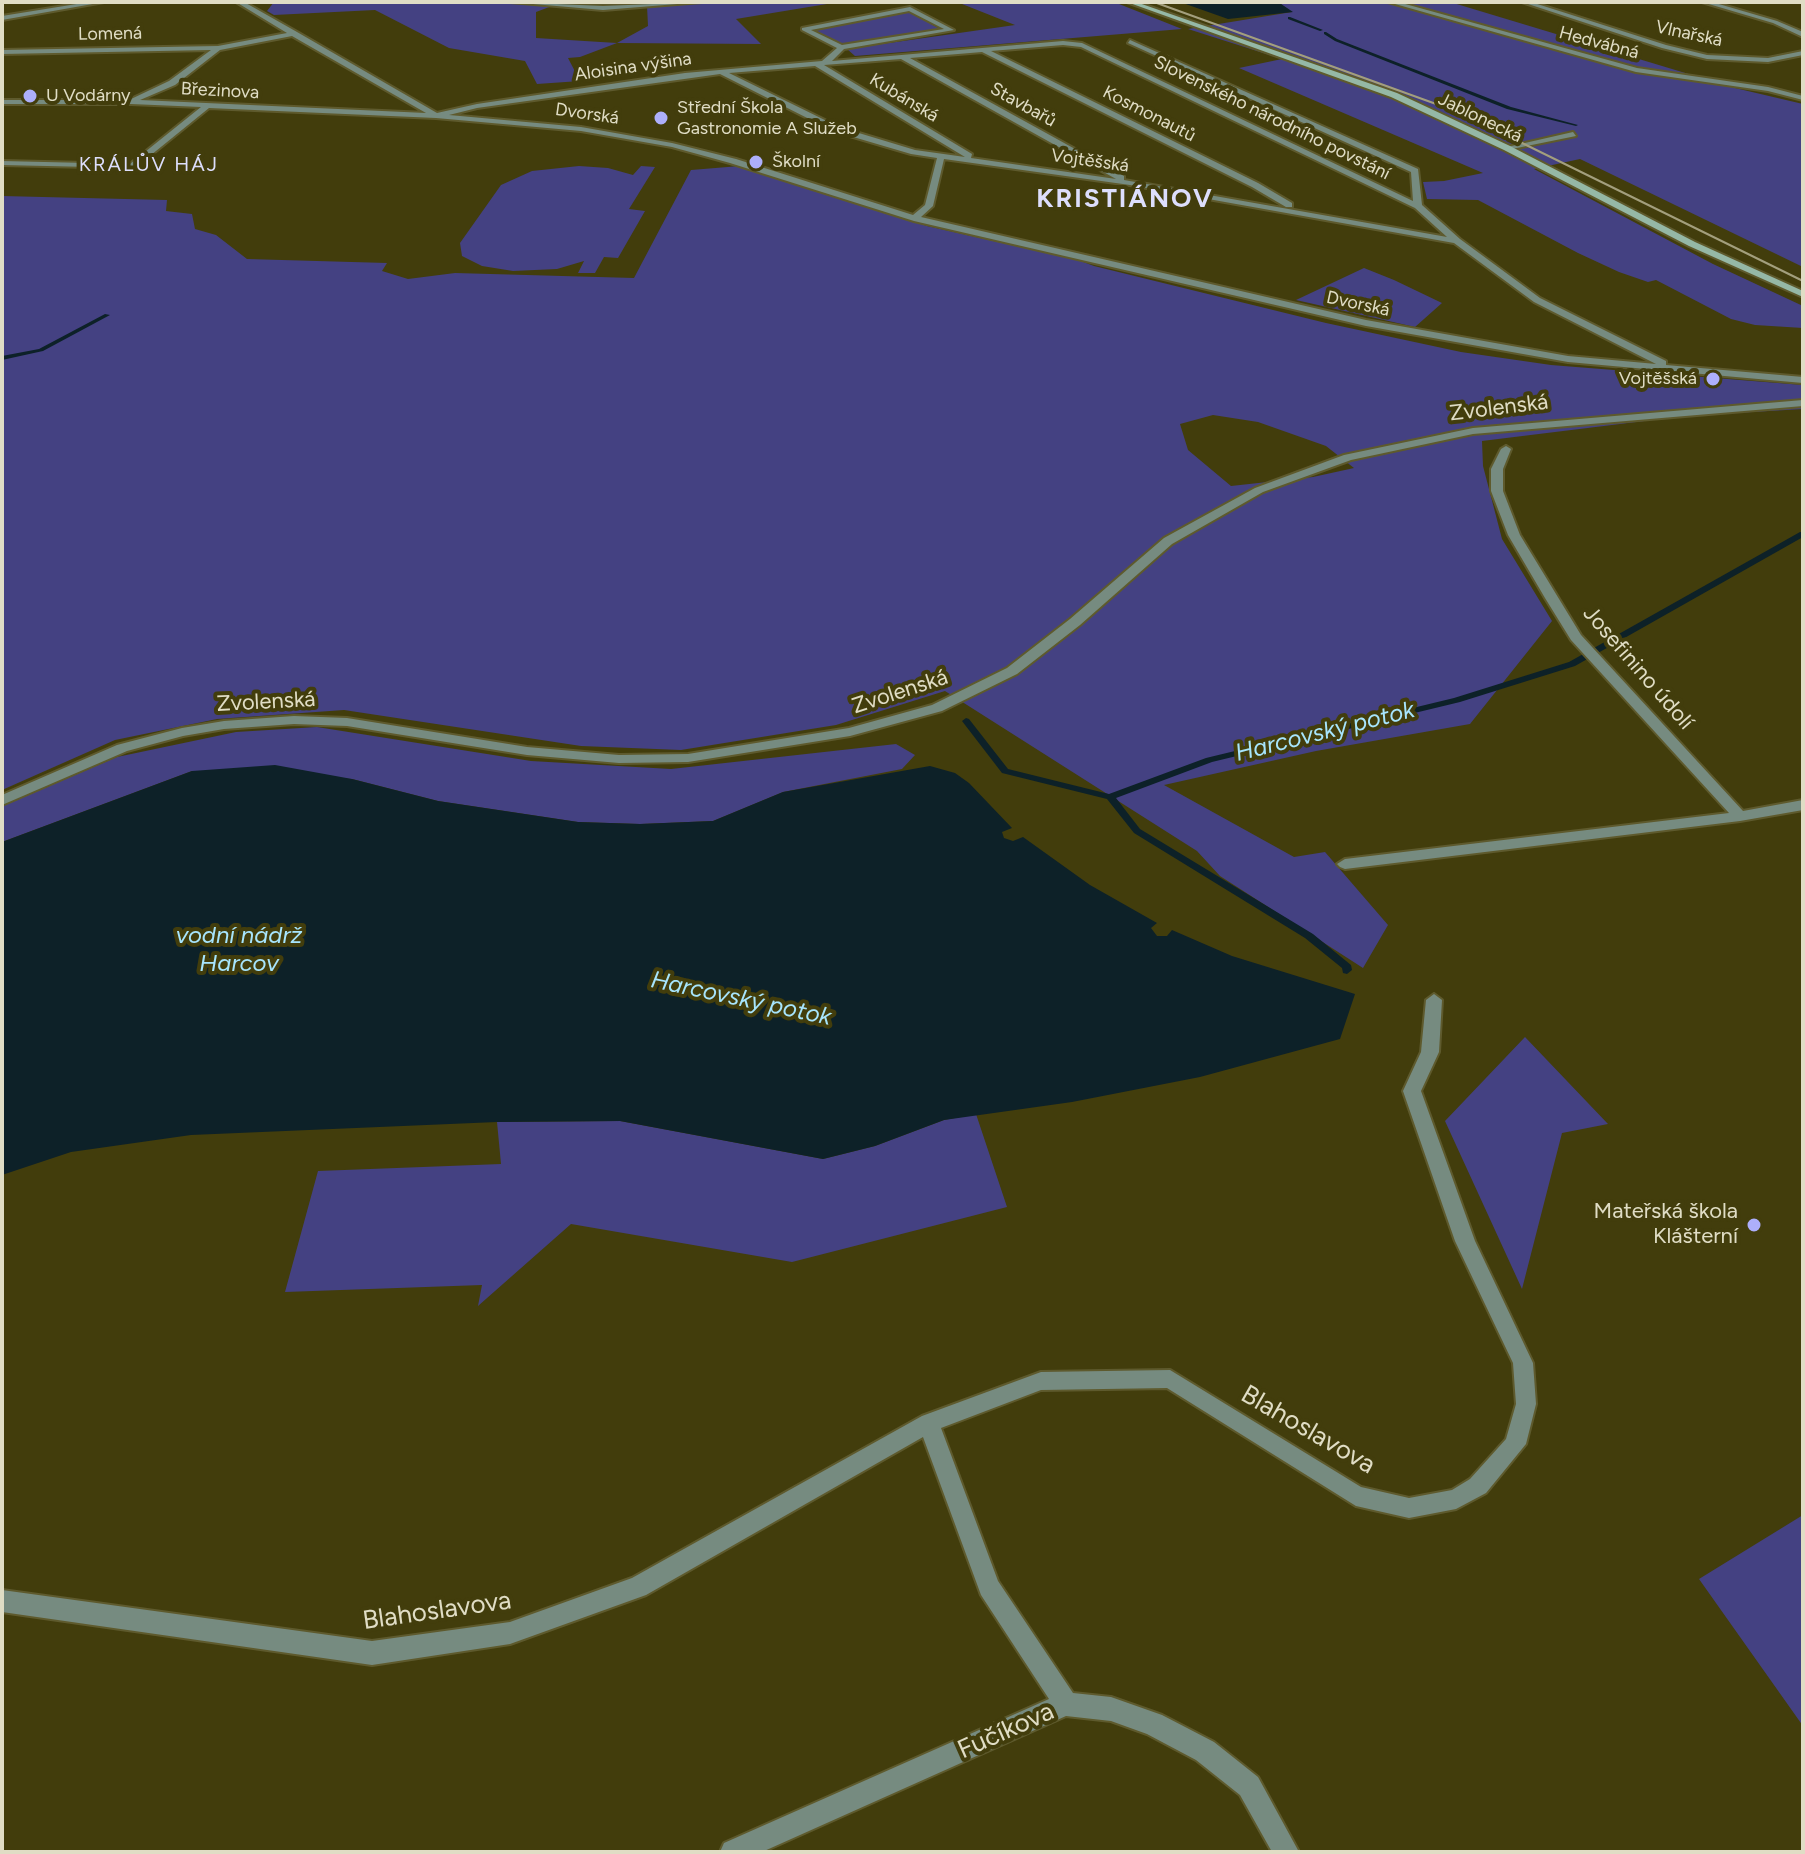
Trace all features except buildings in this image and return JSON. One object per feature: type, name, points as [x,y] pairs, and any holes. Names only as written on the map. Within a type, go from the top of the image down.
[{"type":"main road","name":"Jablonecká","points":[[1130,2],[1394,95],[1507,148],[1692,244],[1803,294]]},
{"type":"street","points":[[2,18],[101,2]]},
{"type":"street","points":[[239,2],[436,116]]},
{"type":"street","points":[[513,2],[615,8],[699,2]]},
{"type":"street","name":"Hedvábná","points":[[1391,2],[1636,70],[1768,89],[1803,98]]},
{"type":"street","name":"Vlnařská","points":[[1525,2],[1664,47],[1707,57],[1768,60],[1803,53]]},
{"type":"street","name":"Vlnařská","points":[[1705,2],[1769,20],[1803,35]]},
{"type":"street","points":[[825,62],[840,50],[951,30],[910,9],[804,29],[840,50],[863,59]]},
{"type":"street","name":"Lomená","points":[[2,52],[218,48],[295,33]]},
{"type":"street","points":[[1130,42],[1415,171],[1418,206]]},
{"type":"street","name":"Aloisina výšina","points":[[436,116],[504,102],[719,71],[1063,43]]},
{"type":"street","name":"Slovenského národního povstání","points":[[1063,43],[1082,45],[1418,206],[1457,241]]},
{"type":"street","name":"Lomená","points":[[131,102],[172,83],[218,48]]},
{"type":"street","name":"Kosmonautů","points":[[984,50],[1255,185],[1297,210]]},
{"type":"street","name":"Stavbařů","points":[[901,56],[1130,183]]},
{"type":"street","name":"Kubánská","points":[[815,63],[978,161]]},
{"type":"street","name":"Vojtěšská","points":[[719,71],[836,129],[873,142],[941,156],[1297,210],[1457,241],[1537,300],[1673,369]]},
{"type":"street","name":"Březinova","points":[[2,102],[131,102],[436,116]]},
{"type":"street","points":[[2,163],[132,166],[206,107]]},
{"type":"street","name":"Dvorská","points":[[436,116],[531,123],[672,145],[914,218],[1366,323],[1568,359],[1803,380]]},
{"type":"street","points":[[1507,148],[1573,134]]},
{"type":"street","points":[[914,218],[929,206],[941,156]]},
{"type":"street","name":"Zvolenská","points":[[2,800],[122,748],[224,725],[294,720],[347,722],[527,751],[619,759],[688,758],[775,747],[850,732],[937,708],[1012,671],[1075,622],[1168,541],[1259,490],[1348,457],[1499,428],[1803,403]]},
{"type":"street","points":[[1499,428],[1515,466]]},
{"type":"street","name":"Josefinino údolí","points":[[1506,449],[1497,469],[1497,491],[1514,535],[1581,643],[1740,816]]},
{"type":"street","points":[[1345,864],[1740,816],[1803,805]]},
{"type":"street","name":"Blahoslavova","points":[[2,1601],[372,1653],[510,1633],[638,1587],[929,1423],[1041,1381],[1170,1379],[1356,1496],[1409,1508],[1456,1499],[1478,1486],[1515,1444],[1526,1404],[1523,1363],[1465,1241],[1412,1091],[1430,1052],[1434,1000]]},
{"type":"street","points":[[929,1423],[989,1587],[1066,1704]]},
{"type":"street","name":"Fučíkova","points":[[733,1852],[1066,1704],[1111,1709],[1153,1724],[1205,1751],[1249,1786],[1286,1852]]},
{"type":"shaded area","points":[[274,2],[839,2],[736,19],[761,44],[617,43],[580,57],[568,58],[580,81],[537,84],[525,61],[449,48],[375,10],[274,15],[267,11]],"holes":[[[552,6],[647,6],[648,26],[617,43],[536,38],[536,12]]]},
{"type":"shaded area","points":[[957,2],[1114,2],[1182,29],[855,56],[847,49],[1015,25]]},
{"type":"shaded area","points":[[1278,2],[1450,2],[1735,88],[1803,104],[1803,267],[1580,159],[1534,169],[1713,264],[1803,306],[1803,328],[1755,325],[1731,319],[1656,280],[1648,282],[1619,272],[1578,253],[1478,200],[1427,199],[1423,182],[1483,173],[1239,68],[1282,59],[1188,29],[1292,12]]},
{"type":"shaded area","points":[[908,11],[940,29],[841,46],[807,29]]},
{"type":"shaded area","points":[[579,166],[608,168],[633,175],[641,166],[655,167],[629,209],[645,211],[618,258],[604,257],[595,273],[578,273],[584,261],[557,269],[513,271],[482,266],[462,256],[460,243],[501,185],[532,171]]},
{"type":"shaded area","points":[[740,166],[927,226],[1078,260],[1326,323],[1461,352],[1551,365],[1803,385],[1803,409],[1685,416],[1482,441],[1483,466],[1502,539],[1552,621],[1470,724],[1316,751],[1164,785],[1294,857],[1325,852],[1388,925],[1363,968],[1220,876],[1197,851],[945,691],[836,725],[681,750],[581,746],[344,710],[217,719],[115,740],[2,790],[2,196],[167,200],[166,211],[192,214],[195,229],[216,235],[247,259],[387,263],[382,271],[408,279],[455,273],[634,278],[691,170]],"holes":[[[1213,415],[1258,422],[1326,446],[1354,468],[1313,477],[1231,486],[1188,450],[1180,424]]]},
{"type":"shaded area","points":[[1364,268],[1442,303],[1415,327],[1296,300]]},
{"type":"shaded area","points":[[317,727],[531,761],[671,769],[896,744],[915,755],[902,769],[783,792],[713,821],[640,824],[578,822],[438,801],[352,779],[192,771],[2,842],[2,806],[117,757],[236,732]]},
{"type":"shaded area","points":[[1525,1037],[1608,1124],[1562,1133],[1522,1289],[1445,1121]]},
{"type":"shaded area","points":[[976,1114],[1007,1207],[792,1262],[571,1224],[478,1306],[482,1285],[285,1292],[318,1171],[501,1164],[497,1122],[620,1121],[823,1159],[875,1146],[944,1120]]},
{"type":"shaded area","points":[[1803,1515],[1803,1726],[1699,1579]]},
{"type":"water","points":[[1180,2],[1278,2],[1293,12],[1228,19]]},
{"type":"water","name":"vodní nádrž Harcov","points":[[275,765],[352,779],[438,801],[578,822],[640,824],[713,821],[783,792],[930,766],[955,773],[969,783],[1012,828],[1002,832],[1004,838],[1013,841],[1023,837],[1090,885],[1157,923],[1151,928],[1157,936],[1167,936],[1172,930],[1232,956],[1355,994],[1340,1039],[1200,1077],[1072,1102],[944,1120],[875,1146],[823,1159],[620,1121],[497,1122],[191,1135],[71,1152],[2,1175],[2,842],[192,771]]},
{"type":"waterway","points":[[1289,18],[1321,30]]},
{"type":"waterway","points":[[1325,33],[1509,108],[1576,125]]},
{"type":"waterway","points":[[2,358],[41,350],[107,315]]},
{"type":"waterway","name":"Harcovský potok","points":[[1110,797],[1209,760],[1457,700],[1572,664],[1803,534]]},
{"type":"waterway","points":[[966,721],[1005,771],[1110,797]]},
{"type":"waterway","name":"Harcovský potok","points":[[1110,797],[1137,831],[1309,936],[1347,970]]},
{"type":"tram line","points":[[1154,2],[1461,113],[1803,281]]},
{"type":"place","name":"U Vodárny","points":[[30,96]]},
{"type":"place","name":"Střední Škola Gastronomie A Služeb","points":[[661,118]]},
{"type":"place","name":"Školní","points":[[756,162]]},
{"type":"place","name":"Vojtěšská","points":[[1713,379]]},
{"type":"place","name":"Mateřská škola Klášterní","points":[[1754,1225]]},
{"type":"district","name":"KRÁLŮV HÁJ","points":[[149,165]]},
{"type":"district","name":"KRISTIÁNOV","points":[[1125,199]]}]
